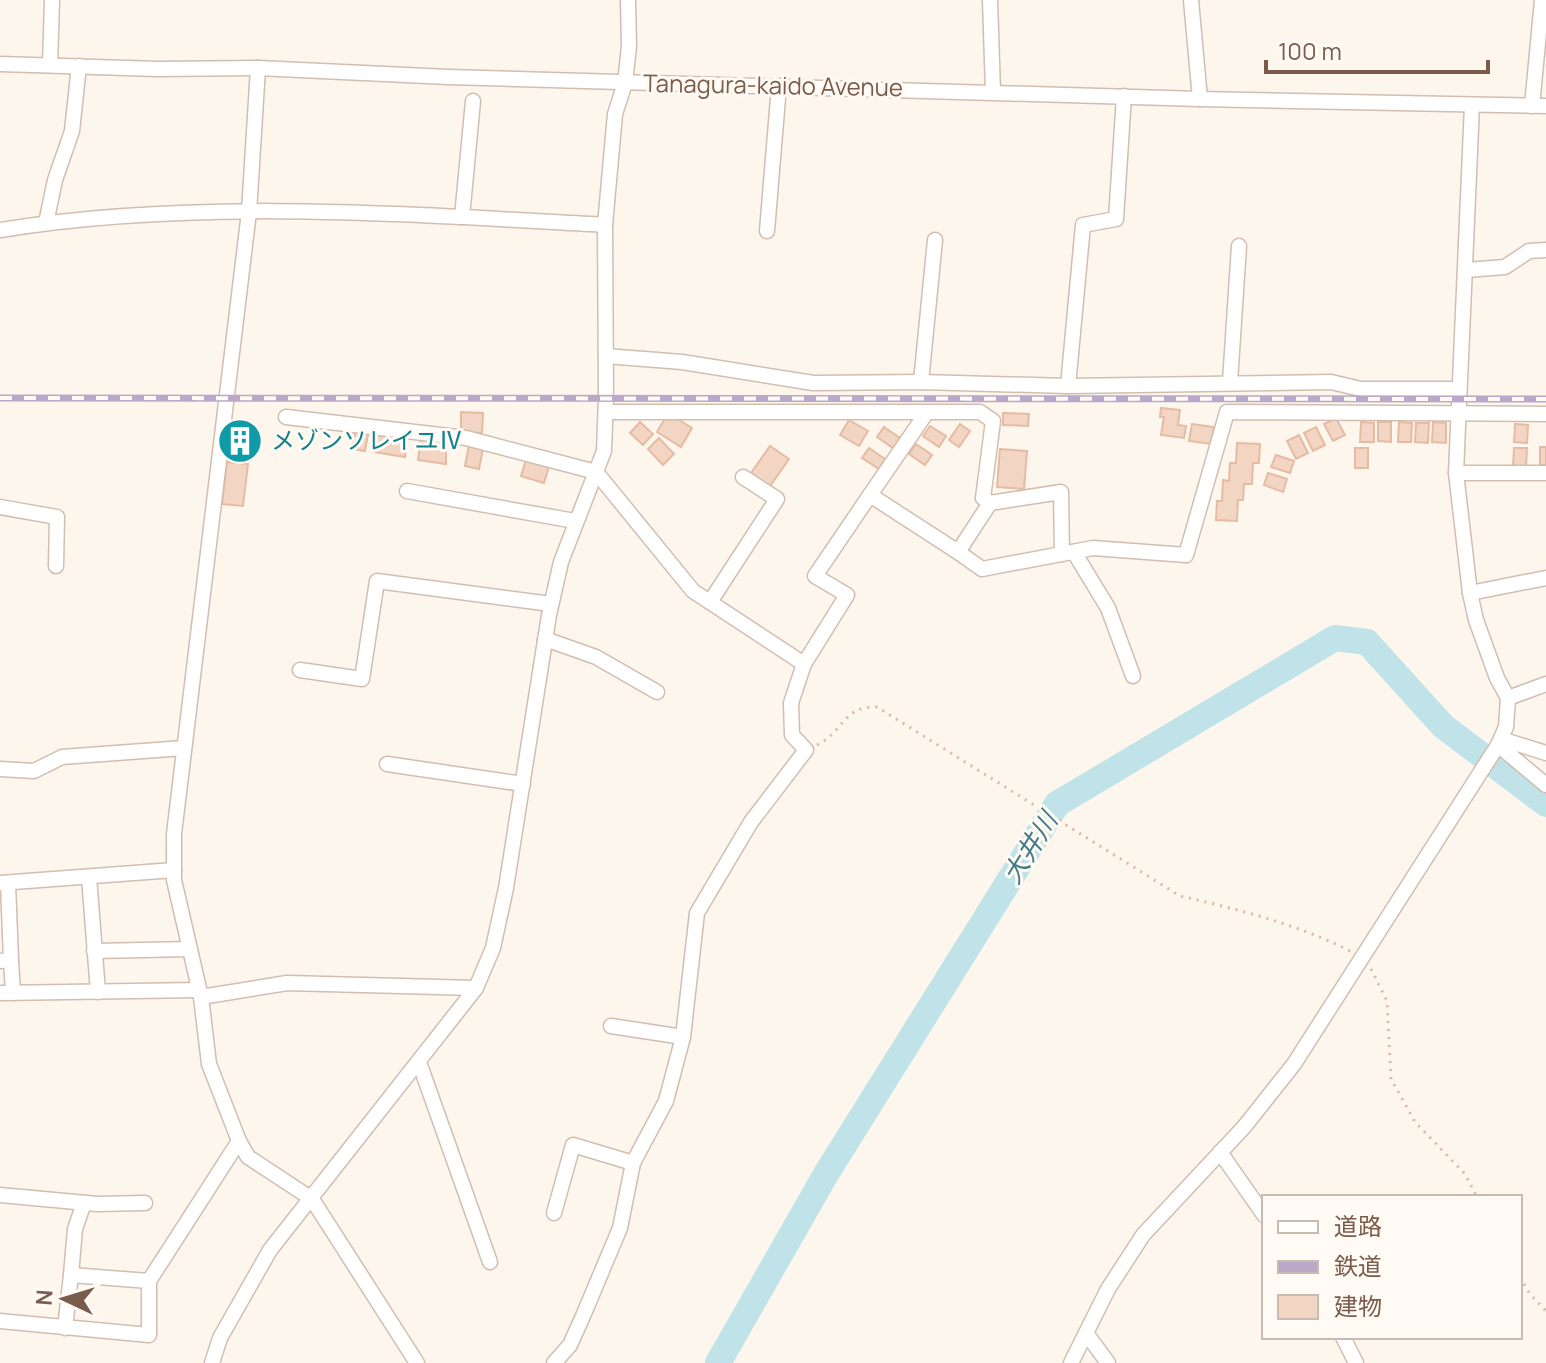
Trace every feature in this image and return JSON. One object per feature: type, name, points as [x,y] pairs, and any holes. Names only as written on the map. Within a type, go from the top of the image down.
[{"type":"street","points":[[50,65],[52,0]]},
{"type":"street","points":[[212,1363],[220,1338],[270,1250],[476,988],[493,948],[506,888],[551,604],[575,521],[604,451],[605,225],[615,114],[625,83],[629,46],[628,0]]},
{"type":"street","points":[[990,0],[993,92]]},
{"type":"street","points":[[1191,0],[1200,99]]},
{"type":"street","points":[[1539,106],[1542,0]]},
{"type":"street","name":"Tanagura-kaido Avenue","points":[[0,64],[258,68],[625,83],[1539,106]]},
{"type":"street","points":[[46,223],[55,180],[72,131],[79,66]]},
{"type":"street","points":[[258,68],[249,212],[174,834],[174,870],[200,994],[209,1064],[239,1141],[248,1157],[312,1199],[417,1363]]},
{"type":"street","points":[[767,231],[779,86]]},
{"type":"street","points":[[1068,386],[1083,225],[1116,219],[1124,96]]},
{"type":"street","points":[[462,217],[473,101]]},
{"type":"street","points":[[1071,1363],[1108,1289],[1143,1235],[1220,1152],[1294,1064],[1498,744],[1508,716],[1508,698],[1497,678],[1476,620],[1470,593],[1456,473],[1472,105]]},
{"type":"street","points":[[0,230],[143,213],[249,212],[462,217],[605,225]]},
{"type":"street","points":[[921,382],[935,240]]},
{"type":"street","points":[[1230,382],[1239,246]]},
{"type":"street","points":[[1466,270],[1505,267],[1529,251],[1546,250]]},
{"type":"street","points":[[606,356],[682,362],[813,383],[1068,386],[1331,382],[1361,389],[1459,389]]},
{"type":"street","points":[[606,412],[980,412],[993,421],[983,498],[990,503],[1061,492],[1068,553],[1108,608],[1133,676]]},
{"type":"street","points":[[554,1363],[570,1345],[620,1228],[633,1163],[666,1101],[683,1037],[697,913],[751,822],[806,750],[792,735],[791,703],[804,664],[847,595],[815,576],[927,412]]},
{"type":"street","points":[[870,495],[982,569],[1093,548],[1186,555],[1227,412],[1546,414]]},
{"type":"street","points":[[286,417],[466,438],[596,472],[693,591],[804,664]]},
{"type":"street","points":[[1456,473],[1546,473]]},
{"type":"street","points":[[710,602],[777,499],[743,477]]},
{"type":"street","points":[[407,491],[575,521]]},
{"type":"street","points":[[958,552],[990,503]]},
{"type":"street","points":[[0,507],[57,517],[56,566]]},
{"type":"street","points":[[1470,593],[1546,578]]},
{"type":"street","points":[[300,670],[362,679],[377,581],[551,604]]},
{"type":"street","points":[[545,639],[596,657],[657,692]]},
{"type":"street","points":[[1508,698],[1546,684]]},
{"type":"street","points":[[1498,744],[1546,753]]},
{"type":"street","points":[[1498,744],[1546,785]]},
{"type":"street","points":[[0,769],[34,771],[62,757],[184,748]]},
{"type":"street","points":[[387,764],[523,784]]},
{"type":"street","points":[[174,870],[4,884],[6,993],[200,994],[287,983],[476,988]]},
{"type":"street","points":[[89,877],[98,992]]},
{"type":"street","points":[[94,951],[190,949]]},
{"type":"street","points":[[611,1026],[683,1037]]},
{"type":"street","points":[[419,1062],[490,1262]]},
{"type":"street","points":[[0,1321],[149,1335],[149,1281],[239,1141]]},
{"type":"street","points":[[554,1213],[573,1145],[633,1163]]},
{"type":"street","points":[[1220,1152],[1262,1212]]},
{"type":"street","points":[[0,1195],[84,1203],[145,1203]]},
{"type":"street","points":[[65,1328],[75,1229],[84,1203]]},
{"type":"street","points":[[71,1275],[149,1281]]},
{"type":"street","points":[[1086,1333],[1108,1363]]},
{"type":"street","points":[[1344,1339],[1356,1363]]},
{"type":"path","points":[[806,750],[828,740],[852,710],[863,706],[877,707],[1180,896],[1221,905],[1320,936],[1360,958],[1370,968],[1387,1001],[1391,1079],[1415,1122],[1465,1174],[1476,1195]]},
{"type":"path","points":[[1522,1280],[1545,1309]]},
{"type":"building","points":[[1161,408],[1180,410],[1178,425],[1186,426],[1184,438],[1161,435],[1164,417],[1160,417]]},
{"type":"building","points":[[461,412],[483,413],[482,433],[461,432]]},
{"type":"building","points":[[1003,413],[1029,414],[1028,426],[1003,425]]},
{"type":"building","points":[[673,416],[692,428],[681,447],[657,432],[666,417],[670,420]]},
{"type":"building","points":[[1336,418],[1345,435],[1333,441],[1324,424]]},
{"type":"building","points":[[849,420],[868,431],[859,446],[840,435]]},
{"type":"building","name":"メゾンソレイユⅣ","points":[[232,422],[253,425],[249,459],[228,456]]},
{"type":"building","points":[[640,422],[653,434],[643,445],[630,433]]},
{"type":"building","points":[[1361,422],[1374,423],[1374,442],[1360,442]]},
{"type":"building","points":[[1378,422],[1391,422],[1391,442],[1378,441]]},
{"type":"building","points":[[1399,422],[1412,423],[1411,442],[1398,442]]},
{"type":"building","points":[[1433,422],[1446,423],[1446,443],[1432,442]]},
{"type":"building","points":[[1416,423],[1429,423],[1428,443],[1415,442]]},
{"type":"building","points":[[960,424],[970,431],[959,447],[949,440]]},
{"type":"building","points":[[1192,424],[1214,427],[1211,444],[1189,441]]},
{"type":"building","points":[[1515,424],[1528,425],[1527,443],[1514,442]]},
{"type":"building","points":[[930,426],[946,436],[939,447],[923,436]]},
{"type":"building","points":[[884,427],[900,438],[893,448],[877,437]]},
{"type":"building","points":[[1316,427],[1325,445],[1313,451],[1304,433]]},
{"type":"building","points":[[355,432],[368,434],[365,451],[352,449]]},
{"type":"building","points":[[377,432],[408,436],[405,457],[374,452]]},
{"type":"building","points":[[1299,435],[1308,453],[1296,459],[1287,441]]},
{"type":"building","points":[[421,437],[446,440],[446,464],[418,460]]},
{"type":"building","points":[[659,438],[674,454],[663,465],[648,449]]},
{"type":"building","points":[[1237,443],[1260,444],[1259,463],[1253,463],[1252,484],[1244,484],[1243,500],[1238,500],[1237,521],[1216,520],[1217,501],[1222,501],[1223,480],[1229,481],[1230,463],[1236,463]]},
{"type":"building","points":[[916,444],[932,455],[925,465],[909,454]]},
{"type":"building","points":[[469,445],[483,448],[479,469],[465,466]]},
{"type":"building","points":[[770,446],[789,459],[768,489],[749,476]]},
{"type":"building","points":[[1540,447],[1546,447],[1546,465],[1540,465]]},
{"type":"building","points":[[869,448],[885,459],[879,469],[862,458]]},
{"type":"building","points":[[1355,448],[1368,448],[1368,468],[1355,468]]},
{"type":"building","points":[[1514,448],[1527,448],[1526,466],[1513,466]]},
{"type":"building","points":[[1000,449],[1027,451],[1024,489],[997,487]]},
{"type":"building","points":[[1276,455],[1294,461],[1290,473],[1271,467]]},
{"type":"building","points":[[526,460],[549,466],[544,483],[521,476]]},
{"type":"building","points":[[227,462],[248,464],[243,506],[222,504]]},
{"type":"building","points":[[1268,473],[1287,479],[1283,492],[1264,485]]},
{"type":"waterway","name":"大井川","points":[[718,1363],[826,1174],[1057,804],[1335,638],[1367,642],[1443,726],[1546,804]]},
{"type":"railway","points":[[0,398],[1546,399]]},
{"type":"place","name":"メゾンソレイユⅣ","points":[[240,441]]}]
